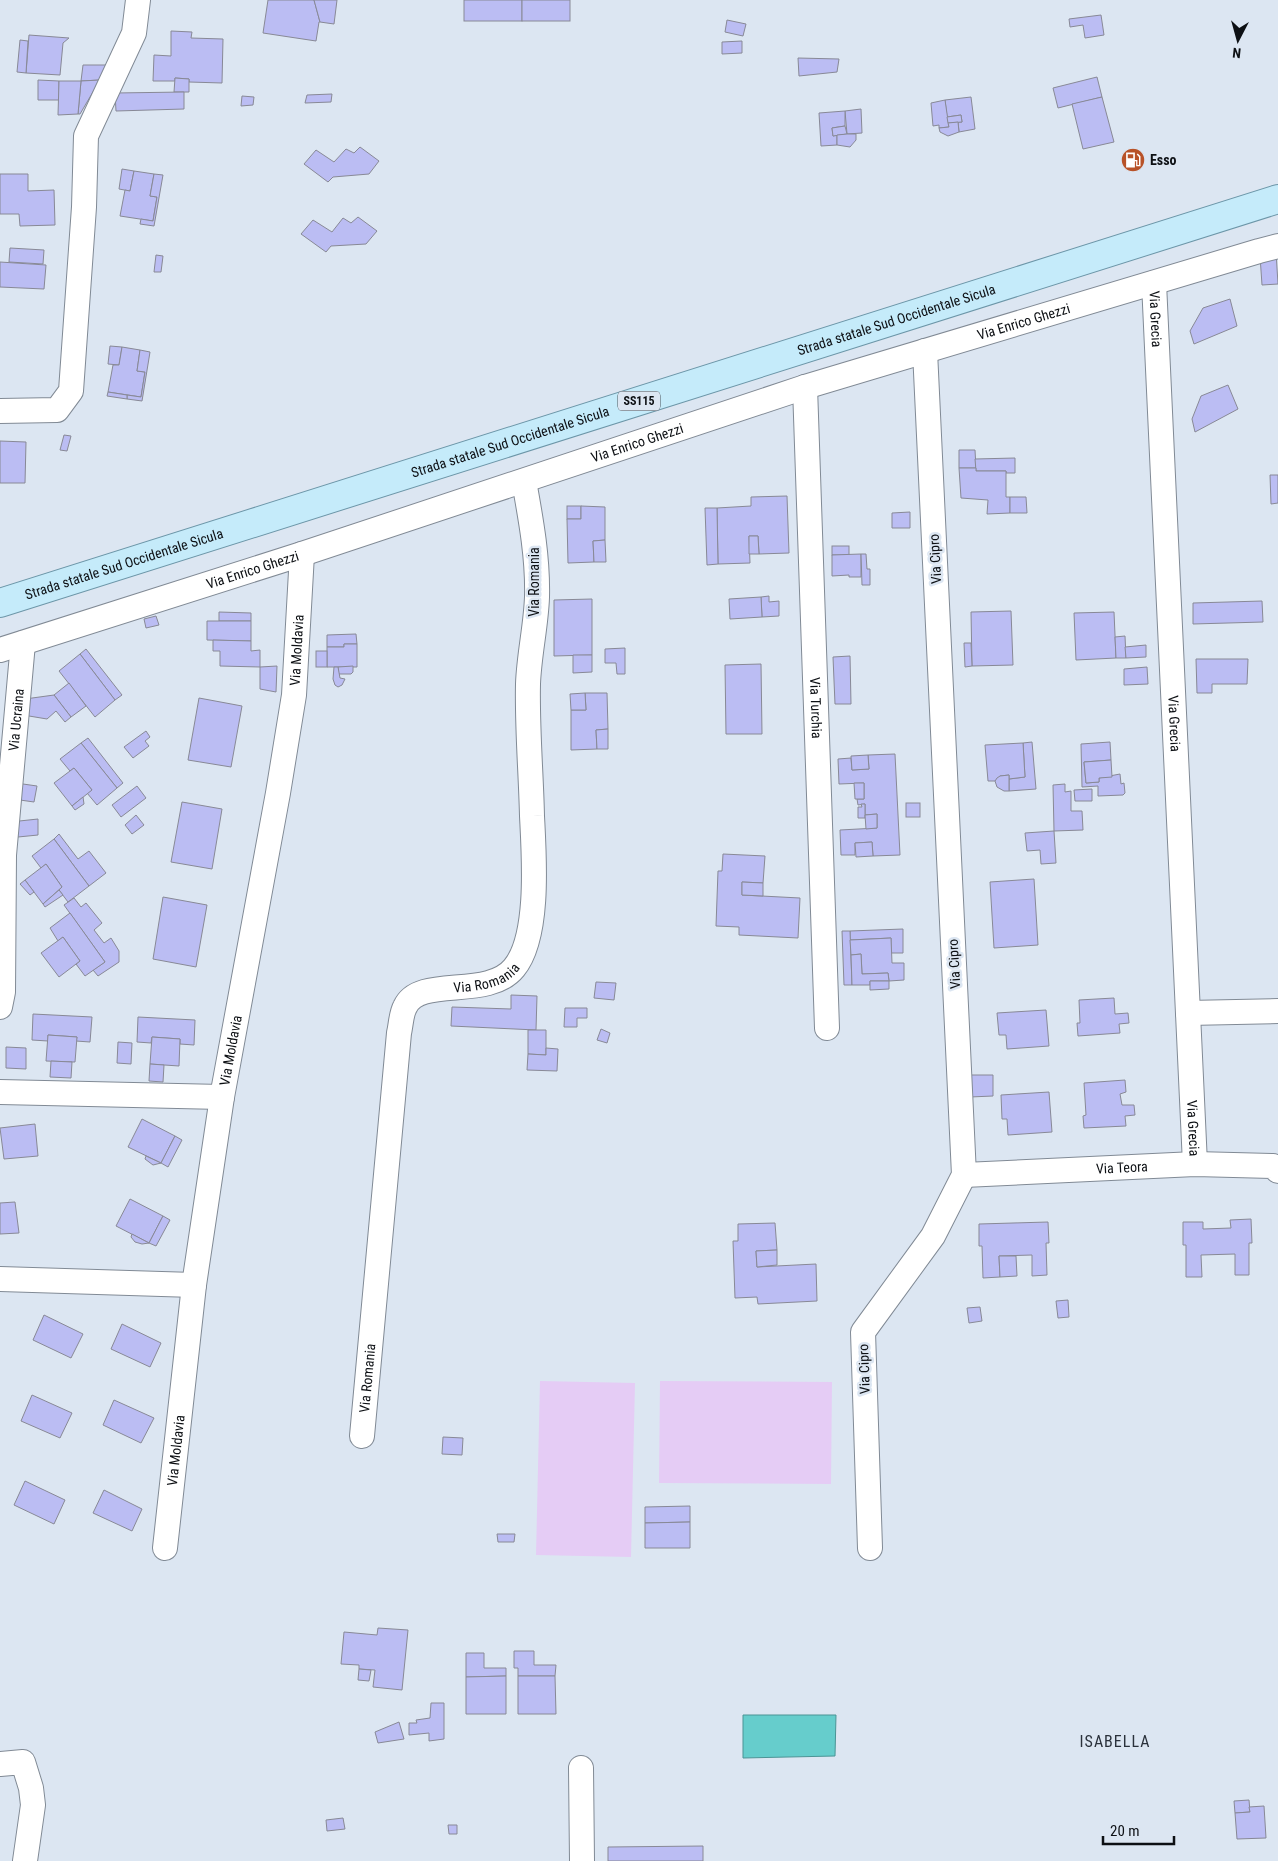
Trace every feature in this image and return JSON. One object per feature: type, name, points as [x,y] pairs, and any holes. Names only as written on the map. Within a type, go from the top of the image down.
[{"type":"main road","name":"Strada statale Sud Occidentale Sicula","points":[[0,602],[1278,199]]},
{"type":"street","points":[[0,411],[57,410],[71,391],[84,207],[86,136],[134,33],[138,0]]},
{"type":"street","name":"Via Enrico Ghezzi","points":[[0,650],[302,554],[805,387],[1278,246]]},
{"type":"street","name":"Via Grecia","points":[[1154,283],[1195,1164]]},
{"type":"street","name":"Via Cipro","points":[[870,1548],[863,1332],[934,1236],[964,1175],[925,351]]},
{"type":"street","name":"Via Turchia","points":[[805,387],[827,1028]]},
{"type":"street","name":"Via Romania","points":[[362,1436],[399,1033],[405,1006],[418,993],[434,989],[472,987],[497,980],[514,969],[522,954],[530,931],[534,875],[528,683],[537,598],[535,544],[524,481]]},
{"type":"street","name":"Via Moldavia","points":[[165,1548],[194,1285],[222,1096],[278,794],[294,695],[302,554]]},
{"type":"street","name":"Via Ucraina","points":[[0,1007],[3,992],[4,855],[23,643]]},
{"type":"street","points":[[1188,1013],[1278,1011]]},
{"type":"street","points":[[0,1092],[222,1096]]},
{"type":"street","name":"Via Teora","points":[[964,1175],[1195,1164],[1273,1166],[1278,1171]]},
{"type":"street","points":[[0,1279],[194,1285]]},
{"type":"street","points":[[0,1764],[23,1762],[31,1788],[33,1805],[25,1861]]},
{"type":"street","points":[[582,1768],[582,1861]]},
{"type":"shaded area","points":[[540,1381],[635,1383],[631,1557],[536,1555]]},
{"type":"shaded area","points":[[660,1381],[832,1382],[831,1484],[659,1483]]},
{"type":"shaded area","points":[[743,1715],[836,1715],[835,1756],[743,1758]]},
{"type":"building","points":[[268,0],[314,0],[320,22],[316,41],[263,33]]},
{"type":"building","points":[[314,0],[337,0],[334,24],[320,22]]},
{"type":"building","points":[[464,0],[522,0],[522,21],[464,21]]},
{"type":"building","points":[[522,0],[570,0],[570,21],[522,21]]},
{"type":"building","points":[[1101,15],[1104,35],[1085,38],[1083,25],[1070,27],[1069,19]]},
{"type":"building","points":[[727,20],[746,24],[743,36],[725,32]]},
{"type":"building","points":[[171,31],[192,32],[191,38],[223,39],[222,83],[189,82],[189,79],[175,78],[175,81],[153,81],[154,55],[171,56]]},
{"type":"building","points":[[29,35],[69,38],[63,43],[60,75],[26,73]]},
{"type":"building","points":[[20,40],[28,41],[26,73],[17,72]]},
{"type":"building","points":[[742,41],[742,53],[722,54],[722,42]]},
{"type":"building","points":[[798,58],[839,59],[837,72],[799,76]]},
{"type":"building","points":[[83,65],[109,65],[100,80],[81,81]]},
{"type":"building","points":[[1097,77],[1102,97],[1058,108],[1053,88]]},
{"type":"building","points":[[175,78],[189,79],[189,92],[174,92]]},
{"type":"building","points":[[38,80],[59,81],[59,100],[38,100]]},
{"type":"building","points":[[100,80],[80,114],[78,114],[81,81]]},
{"type":"building","points":[[59,81],[81,81],[78,114],[58,115]]},
{"type":"building","points":[[184,92],[184,109],[116,111],[115,93]]},
{"type":"building","points":[[332,94],[331,102],[305,103],[307,95]]},
{"type":"building","points":[[242,96],[254,97],[253,105],[241,106]]},
{"type":"building","points":[[971,97],[975,129],[959,132],[958,122],[962,122],[961,115],[947,117],[945,100]]},
{"type":"building","points":[[1102,97],[1114,142],[1083,149],[1072,104]]},
{"type":"building","points":[[945,100],[949,127],[939,128],[939,125],[933,126],[931,103]]},
{"type":"building","points":[[861,109],[862,133],[847,134],[845,111]]},
{"type":"building","points":[[845,111],[845,126],[832,128],[833,136],[837,135],[837,145],[821,146],[819,113]]},
{"type":"building","points":[[961,115],[962,122],[948,123],[947,117]]},
{"type":"building","points":[[958,122],[959,132],[948,136],[940,132],[939,128],[949,127],[948,123]]},
{"type":"building","points":[[845,126],[847,134],[833,136],[832,128]]},
{"type":"building","points":[[856,134],[856,140],[850,147],[837,145],[837,135]]},
{"type":"building","points":[[360,147],[379,161],[369,174],[333,177],[328,182],[304,164],[316,150],[334,162],[346,149],[354,153]]},
{"type":"building","points":[[122,169],[134,171],[130,191],[119,189]]},
{"type":"building","points":[[134,171],[154,174],[150,196],[157,197],[153,221],[120,216],[125,190],[130,191]]},
{"type":"building","points":[[0,174],[28,174],[28,191],[54,190],[55,225],[20,226],[19,214],[0,214]]},
{"type":"building","points":[[154,174],[163,175],[154,226],[140,224],[141,219],[153,221],[157,197],[150,196]]},
{"type":"building","points":[[358,217],[377,231],[366,244],[331,246],[326,252],[301,234],[313,220],[332,232],[343,218],[351,223]]},
{"type":"building","points":[[10,248],[44,250],[43,264],[9,262]]},
{"type":"building","points":[[1276,252],[1278,284],[1262,285],[1260,256]]},
{"type":"building","points":[[156,255],[163,256],[161,272],[154,272]]},
{"type":"building","points":[[0,262],[46,265],[44,289],[0,287]]},
{"type":"building","points":[[1230,299],[1237,326],[1194,344],[1190,331],[1203,308]]},
{"type":"building","points":[[110,346],[122,347],[119,365],[108,364]]},
{"type":"building","points":[[122,347],[140,350],[137,371],[145,372],[141,397],[108,392],[113,365],[119,365]]},
{"type":"building","points":[[140,350],[150,352],[142,401],[127,399],[127,395],[141,397],[145,372],[137,371]]},
{"type":"building","points":[[1228,385],[1238,409],[1195,432],[1192,419],[1201,396]]},
{"type":"building","points":[[108,392],[127,395],[127,399],[107,396]]},
{"type":"building","points":[[64,435],[71,436],[67,451],[60,450]]},
{"type":"building","points":[[0,441],[26,442],[25,483],[0,483]]},
{"type":"building","points":[[959,450],[975,450],[976,468],[959,468]]},
{"type":"building","points":[[1015,458],[1015,473],[1006,473],[1006,471],[976,471],[975,459]]},
{"type":"building","points":[[959,468],[976,468],[976,471],[1006,471],[1006,497],[1010,497],[1010,513],[987,514],[988,500],[961,498]]},
{"type":"building","points":[[1270,475],[1278,475],[1278,503],[1271,504]]},
{"type":"building","points":[[787,496],[789,553],[759,554],[758,536],[749,536],[750,563],[718,564],[717,508],[751,506],[751,497]]},
{"type":"building","points":[[1010,497],[1026,497],[1027,513],[1010,513]]},
{"type":"building","points":[[567,506],[581,506],[581,519],[567,519]]},
{"type":"building","points":[[581,506],[605,507],[605,540],[593,541],[594,562],[568,563],[567,519],[581,519]]},
{"type":"building","points":[[705,508],[717,508],[718,564],[707,565]]},
{"type":"building","points":[[910,512],[910,528],[892,528],[892,513]]},
{"type":"building","points":[[749,536],[758,536],[759,554],[749,554]]},
{"type":"building","points":[[605,540],[606,562],[594,562],[593,541]]},
{"type":"building","points":[[832,546],[849,546],[849,555],[832,555]]},
{"type":"building","points":[[861,554],[861,577],[849,577],[849,575],[832,576],[832,555]]},
{"type":"building","points":[[861,554],[866,554],[867,569],[870,569],[870,585],[862,585]]},
{"type":"building","points":[[769,596],[769,602],[779,601],[779,616],[762,617],[761,597]]},
{"type":"building","points":[[761,597],[762,617],[730,619],[729,599]]},
{"type":"building","points":[[592,599],[592,655],[554,656],[554,600]]},
{"type":"building","points":[[1262,601],[1263,622],[1193,624],[1193,603]]},
{"type":"building","points":[[1011,611],[1013,665],[972,666],[971,612]]},
{"type":"building","points":[[219,612],[251,613],[251,621],[219,621]]},
{"type":"building","points":[[1114,612],[1116,658],[1076,660],[1074,613]]},
{"type":"building","points":[[156,616],[159,625],[146,628],[144,619]]},
{"type":"building","points":[[207,621],[251,621],[251,641],[207,640]]},
{"type":"building","points":[[356,634],[357,644],[344,644],[344,647],[327,647],[327,635]]},
{"type":"building","points":[[1125,636],[1126,658],[1116,658],[1115,637]]},
{"type":"building","points":[[213,640],[251,641],[251,651],[260,650],[260,667],[220,666],[220,651],[213,651]]},
{"type":"building","points":[[964,643],[971,643],[972,666],[965,667]]},
{"type":"building","points":[[344,644],[357,644],[357,667],[327,667],[327,647],[344,647]]},
{"type":"building","points":[[1146,645],[1146,657],[1126,658],[1125,647]]},
{"type":"building","points":[[625,648],[625,674],[617,674],[616,663],[605,663],[605,649]]},
{"type":"building","points":[[86,649],[122,695],[115,700],[80,654]]},
{"type":"building","points":[[316,651],[327,651],[327,667],[316,667]]},
{"type":"building","points":[[80,654],[115,700],[95,717],[59,671]]},
{"type":"building","points":[[573,655],[592,655],[592,672],[573,673]]},
{"type":"building","points":[[850,656],[851,704],[835,704],[833,657]]},
{"type":"building","points":[[1196,659],[1248,659],[1247,684],[1212,684],[1212,693],[1197,693]]},
{"type":"building","points":[[761,664],[762,734],[726,734],[725,665]]},
{"type":"building","points":[[277,666],[276,692],[260,689],[260,667]]},
{"type":"building","points":[[353,666],[351,674],[338,674],[338,667]]},
{"type":"building","points":[[334,667],[338,667],[340,678],[345,679],[342,685],[338,687],[333,679]]},
{"type":"building","points":[[1147,667],[1148,684],[1124,685],[1124,669]]},
{"type":"building","points":[[69,683],[86,706],[71,717],[54,695]]},
{"type":"building","points":[[585,693],[607,693],[608,729],[596,730],[597,749],[571,750],[571,710],[586,710]]},
{"type":"building","points":[[585,693],[586,710],[571,710],[570,694]]},
{"type":"building","points":[[54,695],[71,717],[65,722],[56,711],[47,719],[23,715],[25,699]]},
{"type":"building","points":[[199,698],[242,706],[231,767],[188,760]]},
{"type":"building","points":[[608,729],[608,749],[597,749],[596,730]]},
{"type":"building","points":[[146,731],[150,737],[145,741],[149,746],[133,758],[124,747]]},
{"type":"building","points":[[88,738],[123,783],[117,788],[81,743]]},
{"type":"building","points":[[1032,742],[1036,789],[1009,791],[1009,779],[1025,777],[1023,743]]},
{"type":"building","points":[[1110,742],[1111,760],[1084,762],[1086,783],[1099,782],[1099,778],[1120,774],[1121,784],[1124,783],[1125,793],[1123,795],[1098,796],[1098,786],[1082,787],[1081,744]]},
{"type":"building","points":[[81,743],[117,788],[97,805],[87,793],[92,790],[74,768],[70,771],[60,759]]},
{"type":"building","points":[[1023,743],[1025,777],[1009,779],[1009,775],[1000,776],[995,781],[988,781],[985,745]]},
{"type":"building","points":[[895,754],[900,855],[873,856],[872,842],[855,843],[855,855],[841,855],[840,830],[877,828],[877,814],[865,815],[865,804],[858,805],[857,799],[864,799],[864,783],[839,784],[838,759],[851,758],[852,770],[869,769],[868,755]]},
{"type":"building","points":[[868,755],[869,769],[852,770],[851,756]]},
{"type":"building","points":[[1111,760],[1112,777],[1099,778],[1099,782],[1086,783],[1084,762]]},
{"type":"building","points":[[74,768],[92,790],[72,806],[54,783]]},
{"type":"building","points":[[1009,775],[1009,791],[1004,791],[997,787],[995,781],[997,778]]},
{"type":"building","points":[[16,783],[37,786],[34,802],[13,799]]},
{"type":"building","points":[[854,783],[864,783],[864,799],[855,799]]},
{"type":"building","points":[[1065,784],[1065,792],[1071,791],[1071,811],[1082,811],[1083,830],[1054,831],[1053,785]]},
{"type":"building","points":[[137,786],[146,798],[121,817],[112,805]]},
{"type":"building","points":[[1092,789],[1092,801],[1075,801],[1074,790]]},
{"type":"building","points":[[83,797],[84,804],[75,810],[72,806]]},
{"type":"building","points":[[182,802],[222,809],[212,869],[171,862]]},
{"type":"building","points":[[906,803],[920,803],[920,817],[906,817]]},
{"type":"building","points":[[861,804],[865,804],[865,818],[858,818],[858,807],[862,807]]},
{"type":"building","points":[[877,814],[877,828],[866,829],[865,815]]},
{"type":"building","points":[[136,815],[144,825],[132,834],[125,825]]},
{"type":"building","points":[[38,819],[38,835],[8,838],[10,822]]},
{"type":"building","points":[[1054,831],[1056,863],[1041,864],[1040,850],[1027,851],[1025,833]]},
{"type":"building","points":[[59,834],[78,859],[89,851],[106,873],[89,886],[54,839]]},
{"type":"building","points":[[54,839],[89,886],[68,902],[59,890],[62,887],[46,864],[41,868],[32,856]]},
{"type":"building","points":[[872,842],[873,856],[856,857],[855,843]]},
{"type":"building","points":[[723,854],[765,856],[763,883],[742,882],[742,895],[800,898],[798,938],[739,935],[739,927],[716,926],[718,871],[722,871]]},
{"type":"building","points":[[46,864],[62,887],[43,904],[25,880]]},
{"type":"building","points":[[1034,879],[1038,945],[994,948],[990,882]]},
{"type":"building","points":[[25,880],[34,892],[30,895],[20,884]]},
{"type":"building","points":[[742,882],[763,883],[763,896],[742,895]]},
{"type":"building","points":[[59,890],[63,895],[45,907],[43,904]]},
{"type":"building","points":[[163,897],[207,905],[196,967],[153,959]]},
{"type":"building","points":[[74,898],[81,907],[86,903],[102,923],[94,930],[104,943],[111,938],[119,951],[119,962],[98,976],[93,970],[105,962],[64,905]]},
{"type":"building","points":[[70,913],[105,962],[85,976],[76,964],[80,961],[63,937],[58,941],[50,928]]},
{"type":"building","points":[[903,929],[903,953],[891,953],[891,938],[850,940],[850,931]]},
{"type":"building","points":[[842,931],[850,931],[852,985],[844,985]]},
{"type":"building","points":[[63,937],[80,961],[59,977],[41,953]]},
{"type":"building","points":[[891,938],[892,963],[904,963],[904,980],[889,981],[888,973],[862,974],[861,954],[851,955],[850,940]]},
{"type":"building","points":[[861,954],[862,974],[888,973],[889,981],[870,981],[870,985],[852,985],[851,955]]},
{"type":"building","points":[[870,981],[889,981],[889,989],[870,990]]},
{"type":"building","points":[[596,982],[616,983],[614,1000],[594,998]]},
{"type":"building","points":[[511,995],[537,996],[536,1030],[451,1026],[452,1007],[511,1009]]},
{"type":"building","points":[[1114,998],[1115,1014],[1128,1013],[1129,1023],[1119,1024],[1120,1033],[1078,1036],[1077,1023],[1080,1023],[1079,1000]]},
{"type":"building","points":[[565,1008],[587,1008],[587,1018],[577,1018],[577,1027],[564,1027]]},
{"type":"building","points":[[1046,1010],[1049,1046],[1007,1049],[1006,1035],[999,1035],[997,1013]]},
{"type":"building","points":[[33,1014],[92,1017],[90,1042],[76,1041],[77,1037],[48,1035],[48,1041],[32,1040]]},
{"type":"building","points":[[138,1017],[195,1020],[194,1045],[180,1044],[180,1039],[152,1037],[151,1043],[137,1042]]},
{"type":"building","points":[[601,1029],[610,1033],[607,1043],[597,1040]]},
{"type":"building","points":[[528,1030],[546,1030],[546,1055],[528,1054]]},
{"type":"building","points":[[48,1035],[77,1037],[75,1062],[46,1061]]},
{"type":"building","points":[[152,1037],[180,1039],[179,1066],[150,1064]]},
{"type":"building","points":[[118,1042],[132,1043],[131,1064],[117,1063]]},
{"type":"building","points":[[6,1047],[26,1048],[26,1069],[6,1068]]},
{"type":"building","points":[[546,1048],[558,1049],[557,1071],[527,1070],[528,1054],[546,1055]]},
{"type":"building","points":[[51,1061],[72,1062],[71,1078],[50,1077]]},
{"type":"building","points":[[150,1064],[164,1065],[163,1082],[149,1081]]},
{"type":"building","points":[[969,1075],[993,1075],[993,1096],[970,1097]]},
{"type":"building","points":[[1125,1080],[1126,1092],[1120,1094],[1122,1105],[1134,1105],[1135,1115],[1125,1116],[1126,1126],[1084,1128],[1083,1116],[1086,1115],[1084,1083]]},
{"type":"building","points":[[1049,1092],[1052,1132],[1008,1135],[1007,1119],[1002,1119],[1001,1095]]},
{"type":"building","points":[[142,1119],[175,1136],[161,1163],[128,1147]]},
{"type":"building","points":[[35,1124],[38,1156],[4,1159],[0,1128]]},
{"type":"building","points":[[175,1136],[182,1140],[168,1167],[161,1163]]},
{"type":"building","points":[[146,1156],[161,1163],[153,1165],[145,1159]]},
{"type":"building","points":[[130,1199],[163,1216],[149,1243],[116,1226]]},
{"type":"building","points":[[15,1202],[19,1233],[0,1234],[0,1203]]},
{"type":"building","points":[[163,1216],[170,1220],[156,1246],[149,1243]]},
{"type":"building","points":[[1251,1219],[1252,1243],[1249,1243],[1249,1275],[1235,1275],[1235,1254],[1201,1255],[1202,1277],[1186,1277],[1186,1245],[1183,1245],[1183,1222],[1203,1222],[1203,1229],[1231,1228],[1230,1220]]},
{"type":"building","points":[[1048,1222],[1049,1243],[1046,1243],[1047,1275],[1032,1276],[1032,1255],[999,1256],[1000,1277],[983,1278],[982,1246],[979,1246],[979,1224]]},
{"type":"building","points":[[775,1223],[777,1250],[756,1251],[757,1267],[816,1264],[817,1301],[758,1304],[757,1297],[735,1298],[733,1241],[738,1241],[738,1224]]},
{"type":"building","points":[[132,1234],[149,1243],[135,1242],[131,1237]]},
{"type":"building","points":[[777,1250],[777,1265],[757,1267],[756,1251]]},
{"type":"building","points":[[999,1256],[1016,1256],[1017,1276],[1000,1277]]},
{"type":"building","points":[[1068,1300],[1069,1317],[1058,1318],[1056,1301]]},
{"type":"building","points":[[980,1307],[982,1321],[969,1323],[967,1308]]},
{"type":"building","points":[[44,1315],[83,1334],[71,1358],[33,1340]]},
{"type":"building","points":[[122,1324],[161,1343],[150,1367],[111,1349]]},
{"type":"building","points":[[32,1395],[72,1413],[60,1438],[21,1421]]},
{"type":"building","points":[[114,1400],[154,1418],[141,1443],[103,1425]]},
{"type":"building","points":[[443,1437],[463,1438],[462,1455],[442,1454]]},
{"type":"building","points":[[25,1481],[65,1500],[54,1524],[14,1505]]},
{"type":"building","points":[[104,1490],[142,1509],[132,1531],[93,1513]]},
{"type":"building","points":[[690,1506],[690,1522],[645,1523],[645,1507]]},
{"type":"building","points":[[690,1522],[690,1548],[645,1548],[645,1523]]},
{"type":"building","points":[[497,1534],[515,1534],[514,1542],[498,1542]]},
{"type":"building","points":[[378,1628],[408,1630],[402,1690],[373,1687],[375,1670],[359,1669],[359,1665],[341,1664],[344,1632],[377,1635]]},
{"type":"building","points":[[514,1651],[534,1651],[534,1665],[556,1665],[555,1676],[518,1676],[518,1668],[514,1668]]},
{"type":"building","points":[[466,1653],[484,1653],[484,1668],[506,1668],[506,1676],[466,1677]]},
{"type":"building","points":[[359,1669],[371,1670],[369,1681],[358,1680]]},
{"type":"building","points":[[506,1676],[506,1714],[466,1714],[466,1677]]},
{"type":"building","points":[[518,1676],[555,1676],[556,1714],[518,1714]]},
{"type":"building","points":[[431,1703],[444,1703],[444,1739],[429,1741],[429,1733],[409,1735],[409,1723],[417,1723],[416,1720],[430,1718]]},
{"type":"building","points":[[399,1722],[404,1739],[378,1743],[375,1732]]},
{"type":"building","points":[[1249,1800],[1250,1812],[1235,1813],[1234,1801]]},
{"type":"building","points":[[1264,1806],[1266,1838],[1237,1839],[1235,1813],[1250,1812],[1249,1807]]},
{"type":"building","points":[[343,1818],[345,1829],[327,1831],[326,1820]]},
{"type":"building","points":[[448,1825],[457,1825],[457,1834],[449,1834]]},
{"type":"building","points":[[703,1846],[703,1861],[608,1861],[608,1847]]},
{"type":"place","name":"Esso","points":[[1133,160]]},
{"type":"district","name":"ISABELLA","points":[[1115,1741]]}]
